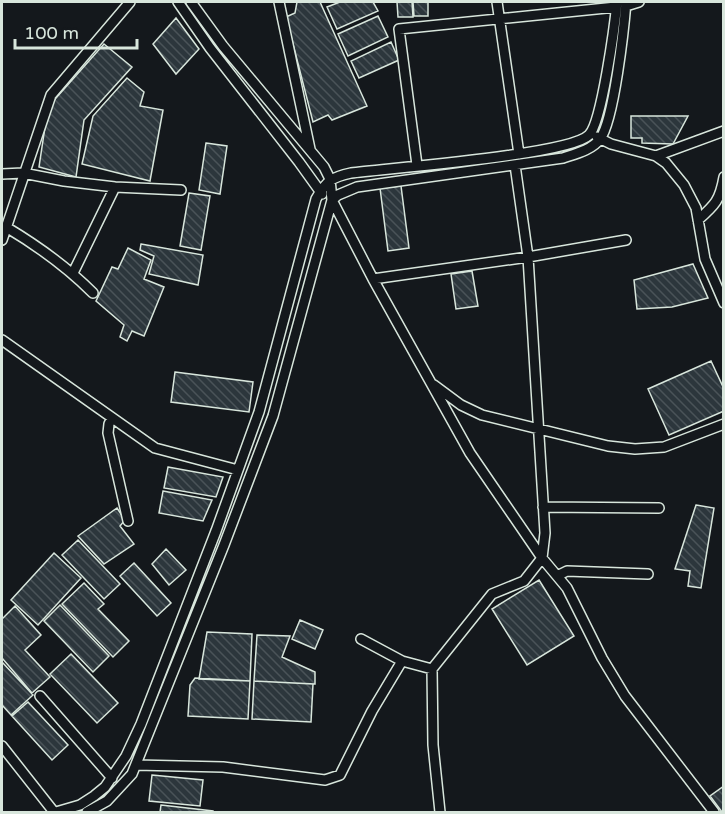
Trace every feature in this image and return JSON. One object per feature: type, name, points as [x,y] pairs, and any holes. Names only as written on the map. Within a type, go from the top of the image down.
[{"type":"street","points":[[2,240],[51,95],[130,2]]},
{"type":"street","points":[[178,2],[210,48],[299,162],[319,192],[332,200],[429,382],[470,453],[542,558],[567,588],[602,658],[625,696],[714,813]]},
{"type":"street","points":[[87,813],[107,801],[132,774],[228,535],[273,416],[332,200],[330,179],[324,167],[223,46],[191,2]]},
{"type":"street","points":[[279,2],[310,152]]},
{"type":"street","points":[[497,2],[519,154]]},
{"type":"street","points":[[417,165],[399,30],[639,2]]},
{"type":"street","points":[[332,200],[338,195],[357,188],[563,158],[586,150],[600,140],[611,109],[621,4]]},
{"type":"street","points":[[2,746],[55,813],[80,805],[94,796],[112,778],[126,756],[141,724],[259,412],[319,192],[330,179],[351,173],[519,154],[576,142],[588,136],[599,106],[621,4]]},
{"type":"street","points":[[656,156],[723,131]]},
{"type":"street","points":[[591,132],[600,140],[656,156],[666,163],[684,185],[696,208],[705,259],[723,303]]},
{"type":"street","points":[[440,813],[434,745],[432,669],[492,594],[524,581],[542,558],[545,533],[528,257],[515,165]]},
{"type":"street","points":[[394,168],[396,181]]},
{"type":"street","points":[[2,174],[23,173],[64,182],[115,187],[181,190]]},
{"type":"street","points":[[698,220],[717,203],[722,193],[723,177]]},
{"type":"street","points":[[74,273],[115,187]]},
{"type":"street","points":[[6,227],[74,273],[93,293]]},
{"type":"street","points":[[373,279],[528,257],[626,240]]},
{"type":"street","points":[[2,340],[155,448],[238,470]]},
{"type":"street","points":[[429,382],[460,405],[482,415],[608,446],[635,449],[664,447],[723,424]]},
{"type":"street","points":[[112,418],[108,433],[129,521]]},
{"type":"street","points":[[543,507],[659,508]]},
{"type":"street","points":[[557,576],[567,571],[648,574]]},
{"type":"street","points":[[361,639],[402,661],[432,669]]},
{"type":"street","points":[[136,765],[223,767],[325,780],[340,775],[372,711],[402,661]]},
{"type":"street","points":[[40,696],[112,778]]},
{"type":"path","points":[[723,596],[723,614]]},
{"type":"building","points":[[297,2],[320,2],[367,106],[332,120],[328,115],[313,122],[286,17],[295,13]]},
{"type":"building","points":[[340,2],[373,2],[378,11],[337,29],[327,7]]},
{"type":"building","points":[[397,2],[412,2],[413,17],[398,17]]},
{"type":"building","points":[[413,2],[428,2],[428,16],[414,16]]},
{"type":"building","points":[[378,16],[388,37],[348,56],[338,34]]},
{"type":"building","points":[[176,18],[199,49],[176,74],[153,44]]},
{"type":"building","points":[[391,42],[399,60],[359,78],[351,61]]},
{"type":"building","points":[[104,44],[132,67],[84,120],[76,177],[39,167],[48,107]]},
{"type":"building","points":[[127,78],[144,92],[140,106],[163,110],[150,181],[82,164],[93,116]]},
{"type":"building","points":[[631,116],[688,116],[673,144],[642,143],[642,138],[631,138]]},
{"type":"building","points":[[206,143],[227,146],[220,194],[199,190]]},
{"type":"building","points":[[401,186],[409,248],[388,251],[380,188]]},
{"type":"building","points":[[189,193],[210,196],[201,250],[180,246]]},
{"type":"building","points":[[141,244],[203,255],[198,285],[149,274],[154,256],[140,250]]},
{"type":"building","points":[[128,248],[151,260],[144,279],[164,287],[144,336],[132,331],[127,341],[120,337],[124,325],[96,301],[112,267],[118,269]]},
{"type":"building","points":[[693,264],[708,298],[672,307],[637,309],[634,280]]},
{"type":"building","points":[[472,271],[478,306],[456,309],[451,274]]},
{"type":"building","points":[[711,361],[724,389],[724,411],[669,435],[648,389]]},
{"type":"building","points":[[175,372],[253,382],[249,412],[171,402]]},
{"type":"building","points":[[168,467],[223,477],[216,497],[164,488]]},
{"type":"building","points":[[163,491],[212,500],[203,521],[159,513]]},
{"type":"building","points":[[696,505],[714,508],[701,588],[688,586],[690,571],[675,569]]},
{"type":"building","points":[[117,508],[125,520],[120,526],[134,544],[104,564],[78,536]]},
{"type":"building","points":[[78,540],[120,584],[104,599],[62,555]]},
{"type":"building","points":[[166,549],[186,570],[169,585],[152,564]]},
{"type":"building","points":[[54,553],[81,578],[38,625],[11,600]]},
{"type":"building","points":[[134,563],[171,603],[157,616],[120,576]]},
{"type":"building","points":[[539,580],[574,636],[527,665],[492,609]]},
{"type":"building","points":[[84,583],[104,604],[98,609],[129,641],[113,657],[62,604]]},
{"type":"building","points":[[60,605],[109,656],[93,672],[44,621]]},
{"type":"building","points":[[15,606],[41,635],[25,650],[50,677],[32,693],[2,658],[2,619]]},
{"type":"building","points":[[300,620],[323,630],[315,649],[292,639]]},
{"type":"building","points":[[207,632],[252,634],[250,681],[199,679]]},
{"type":"building","points":[[257,635],[290,636],[282,657],[315,672],[315,684],[254,681]]},
{"type":"building","points":[[71,654],[118,703],[97,723],[50,674]]},
{"type":"building","points":[[2,662],[33,695],[11,715],[2,705]]},
{"type":"building","points":[[195,678],[250,681],[248,719],[188,716],[190,685]]},
{"type":"building","points":[[254,681],[313,684],[311,722],[252,719]]},
{"type":"building","points":[[28,702],[68,745],[52,760],[12,716]]},
{"type":"building","points":[[152,775],[203,780],[200,806],[149,801]]},
{"type":"building","points":[[724,786],[724,812],[722,812],[710,796]]},
{"type":"building","points":[[161,805],[213,811],[213,812],[160,812]]}]
